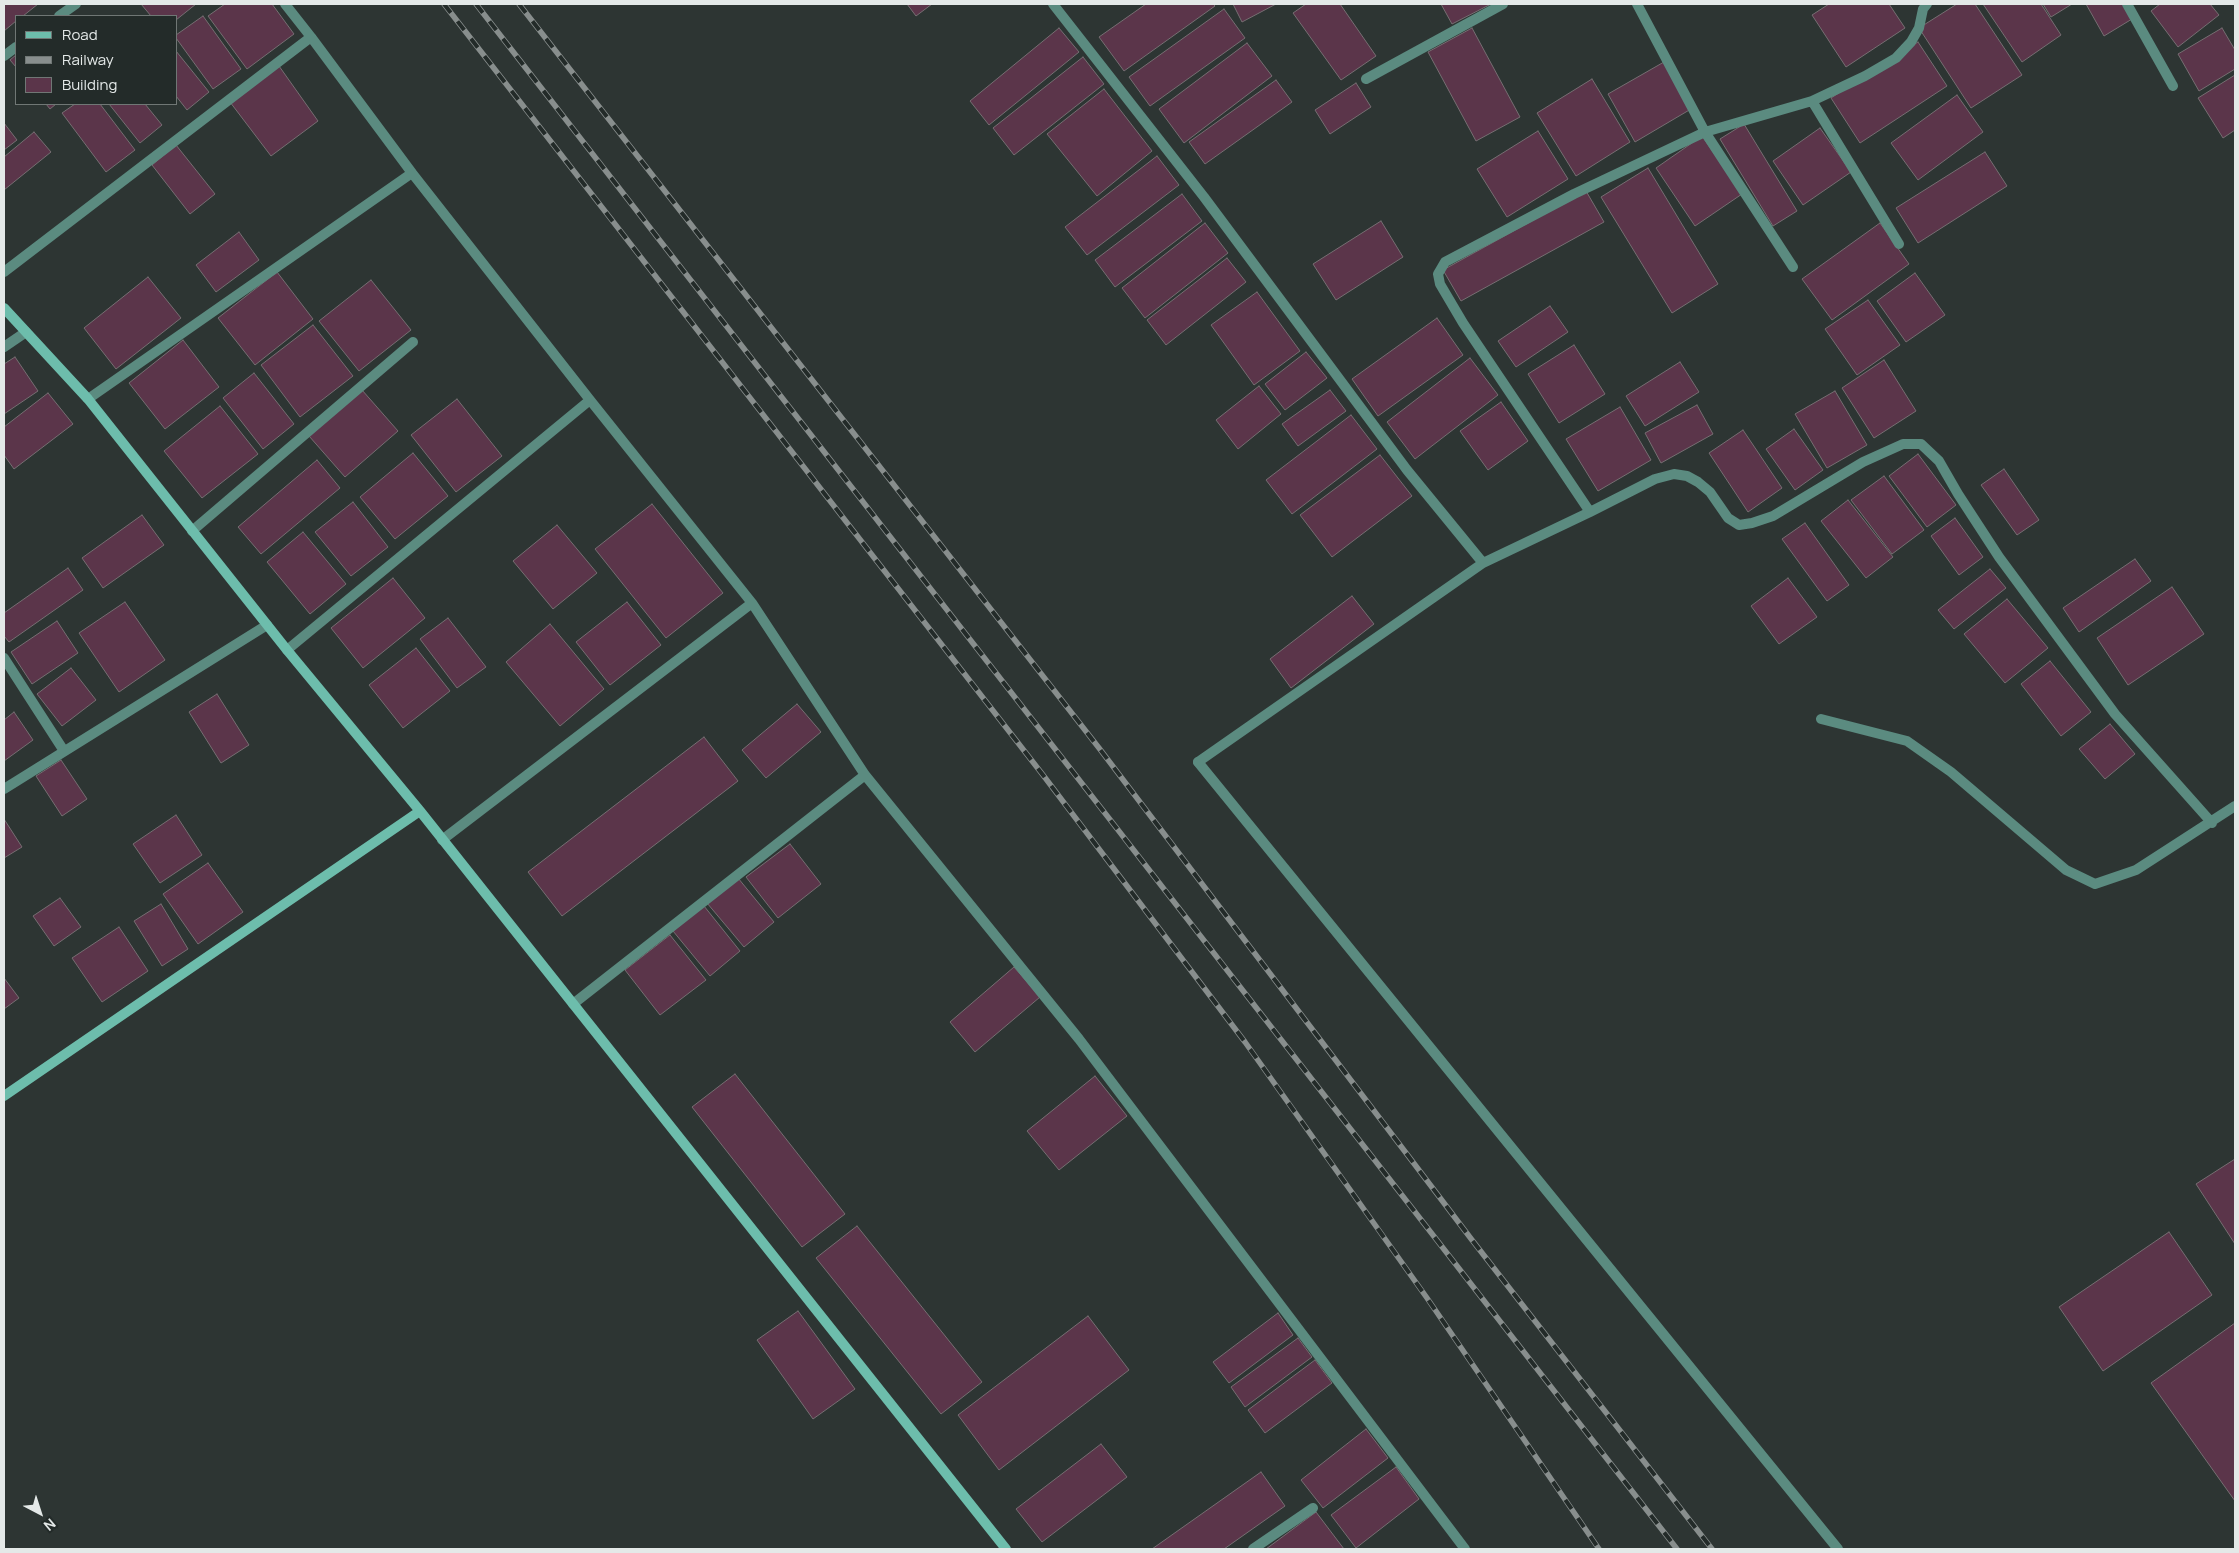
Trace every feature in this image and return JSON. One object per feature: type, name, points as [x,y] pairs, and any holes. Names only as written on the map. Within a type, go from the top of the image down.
[{"type":"street","points":[[60,15],[76,4]]},
{"type":"street","points":[[285,4],[412,173],[752,602],[865,775],[1080,1039],[1465,1549]]},
{"type":"street","points":[[1053,4],[1204,197],[1407,470],[1482,563]]},
{"type":"street","points":[[1366,79],[1504,4]]},
{"type":"street","points":[[1637,4],[1705,132],[1793,267]]},
{"type":"street","points":[[1590,512],[1463,323],[1440,284],[1438,274],[1445,262],[1574,194],[1705,132],[1812,101],[1865,76],[1896,58],[1911,42],[1918,28],[1923,9],[1927,4]]},
{"type":"street","points":[[2127,4],[2173,86]]},
{"type":"street","points":[[4,272],[311,38]]},
{"type":"street","points":[[4,56],[15,48]]},
{"type":"street","points":[[1812,101],[1899,244]]},
{"type":"street","points":[[88,399],[412,173]]},
{"type":"street","points":[[4,308],[88,399],[287,650],[420,811],[1006,1549]]},
{"type":"street","points":[[4,347],[26,332]]},
{"type":"street","points":[[192,531],[414,342]]},
{"type":"street","points":[[287,650],[590,400]]},
{"type":"street","points":[[1838,1549],[1198,762],[1482,563],[1655,479],[1674,474],[1687,476],[1698,482],[1710,492],[1728,518],[1739,525],[1772,516],[1863,462],[1903,444],[1921,444],[1939,461],[1999,557],[2115,714],[2212,822]]},
{"type":"street","points":[[442,840],[752,602]]},
{"type":"street","points":[[4,789],[267,625]]},
{"type":"street","points":[[4,658],[64,751]]},
{"type":"street","points":[[1821,720],[1907,741],[1951,772],[2066,870],[2095,884],[2136,870],[2235,806]]},
{"type":"street","points":[[573,1004],[865,775]]},
{"type":"street","points":[[4,1096],[420,811]]},
{"type":"street","points":[[1253,1549],[1313,1508]]},
{"type":"building","points":[[4,4],[38,4],[24,15],[15,15],[15,22],[4,31]]},
{"type":"building","points":[[141,4],[196,4],[178,18],[178,15],[150,15]]},
{"type":"building","points":[[225,4],[272,4],[294,34],[247,69],[208,16]]},
{"type":"building","points":[[907,4],[932,4],[916,16]]},
{"type":"building","points":[[1146,4],[1213,4],[1215,6],[1124,71],[1099,37]]},
{"type":"building","points":[[1233,4],[1276,4],[1242,22]]},
{"type":"building","points":[[1306,4],[1340,4],[1376,56],[1341,80],[1293,13]]},
{"type":"building","points":[[1441,4],[1491,4],[1452,24]]},
{"type":"building","points":[[1829,4],[1889,4],[1905,28],[1846,67],[1812,15]]},
{"type":"building","points":[[1957,4],[1975,4],[2022,75],[1971,108],[1919,28]]},
{"type":"building","points":[[1983,4],[2041,4],[2061,35],[2022,62]]},
{"type":"building","points":[[2043,4],[2072,4],[2051,17]]},
{"type":"building","points":[[2086,4],[2123,4],[2132,19],[2104,36]]},
{"type":"building","points":[[2160,4],[2210,4],[2219,15],[2178,47],[2151,11]]},
{"type":"building","points":[[1224,9],[1245,38],[1150,106],[1129,77]]},
{"type":"building","points":[[203,16],[241,69],[213,89],[178,41],[178,34]]},
{"type":"building","points":[[1059,28],[1079,52],[989,125],[970,101]]},
{"type":"building","points":[[1472,28],[1520,117],[1476,141],[1428,52]]},
{"type":"building","points":[[2222,28],[2235,50],[2235,69],[2199,91],[2178,54]]},
{"type":"building","points":[[1918,42],[1947,86],[1860,143],[1831,98]]},
{"type":"building","points":[[1247,43],[1272,76],[1184,143],[1159,109]]},
{"type":"building","points":[[178,53],[209,92],[187,110],[178,99]]},
{"type":"building","points":[[15,56],[15,66],[10,60]]},
{"type":"building","points":[[1083,57],[1104,84],[1014,155],[993,128]]},
{"type":"building","points":[[1664,62],[1691,109],[1635,142],[1608,94]]},
{"type":"building","points":[[279,66],[318,121],[271,156],[230,102]]},
{"type":"building","points":[[2235,75],[2235,130],[2223,138],[2198,98]]},
{"type":"building","points":[[1592,79],[1630,142],[1576,176],[1537,113]]},
{"type":"building","points":[[1276,80],[1292,102],[1205,164],[1189,142]]},
{"type":"building","points":[[1356,83],[1371,107],[1330,134],[1315,110]]},
{"type":"building","points":[[1104,89],[1152,151],[1097,196],[1047,134]]},
{"type":"building","points":[[1957,95],[1983,132],[1918,180],[1891,143]]},
{"type":"building","points":[[47,105],[55,105],[50,109]]},
{"type":"building","points":[[74,105],[101,105],[135,150],[106,172],[62,113]]},
{"type":"building","points":[[110,105],[146,105],[162,125],[140,143]]},
{"type":"building","points":[[4,123],[17,140],[4,150]]},
{"type":"building","points":[[1744,124],[1797,211],[1773,226],[1720,139]]},
{"type":"building","points":[[1820,128],[1851,172],[1803,205],[1773,161]]},
{"type":"building","points":[[1538,131],[1568,179],[1507,217],[1477,169]]},
{"type":"building","points":[[34,132],[51,152],[4,190],[4,157]]},
{"type":"building","points":[[1702,136],[1742,194],[1695,226],[1656,168]]},
{"type":"building","points":[[176,145],[215,194],[190,214],[152,165]]},
{"type":"building","points":[[1985,152],[2007,186],[1918,243],[1896,208]]},
{"type":"building","points":[[1157,156],[1179,185],[1087,255],[1065,227]]},
{"type":"building","points":[[1648,168],[1718,284],[1672,313],[1601,197]]},
{"type":"building","points":[[1586,191],[1604,222],[1461,301],[1443,270]]},
{"type":"building","points":[[1182,194],[1202,221],[1115,287],[1095,260]]},
{"type":"building","points":[[1381,221],[1403,257],[1336,300],[1313,264]]},
{"type":"building","points":[[1205,223],[1228,253],[1145,318],[1122,288]]},
{"type":"building","points":[[1880,223],[1909,264],[1832,320],[1802,279]]},
{"type":"building","points":[[239,232],[259,260],[216,292],[196,265]]},
{"type":"building","points":[[1227,258],[1246,282],[1166,345],[1147,320]]},
{"type":"building","points":[[277,272],[313,319],[255,365],[218,318]]},
{"type":"building","points":[[1915,273],[1945,315],[1906,342],[1877,301]]},
{"type":"building","points":[[148,277],[181,318],[116,369],[84,328]]},
{"type":"building","points":[[371,280],[411,330],[359,371],[319,321]]},
{"type":"building","points":[[1257,292],[1300,351],[1254,385],[1211,325]]},
{"type":"building","points":[[1868,300],[1900,345],[1857,375],[1825,329]]},
{"type":"building","points":[[1550,306],[1568,332],[1516,367],[1498,341]]},
{"type":"building","points":[[1437,318],[1463,355],[1378,416],[1352,379]]},
{"type":"building","points":[[313,325],[353,376],[300,417],[261,365]]},
{"type":"building","points":[[183,340],[219,387],[165,429],[129,383]]},
{"type":"building","points":[[1574,345],[1605,394],[1559,423],[1528,374]]},
{"type":"building","points":[[1306,352],[1327,378],[1285,410],[1265,384]]},
{"type":"building","points":[[15,357],[38,391],[4,414],[4,364]]},
{"type":"building","points":[[1470,358],[1498,395],[1415,459],[1387,422]]},
{"type":"building","points":[[1884,360],[1916,411],[1874,438],[1842,388]]},
{"type":"building","points":[[1680,362],[1699,392],[1645,426],[1626,396]]},
{"type":"building","points":[[254,373],[294,424],[263,449],[223,398]]},
{"type":"building","points":[[1259,386],[1281,414],[1238,449],[1216,420]]},
{"type":"building","points":[[362,390],[398,431],[345,477],[309,436]]},
{"type":"building","points":[[1330,390],[1346,411],[1298,446],[1282,424]]},
{"type":"building","points":[[1835,391],[1867,445],[1827,468],[1795,414]]},
{"type":"building","points":[[48,393],[73,424],[14,469],[4,455],[4,427]]},
{"type":"building","points":[[457,399],[502,456],[456,492],[411,435]]},
{"type":"building","points":[[1501,402],[1528,441],[1488,470],[1460,431]]},
{"type":"building","points":[[1697,405],[1713,434],[1661,463],[1645,433]]},
{"type":"building","points":[[220,406],[258,454],[202,498],[164,451]]},
{"type":"building","points":[[1620,407],[1651,460],[1598,491],[1566,439]]},
{"type":"building","points":[[1351,415],[1377,449],[1292,514],[1266,480]]},
{"type":"building","points":[[1794,429],[1823,470],[1795,490],[1766,449]]},
{"type":"building","points":[[1743,430],[1782,488],[1748,512],[1709,453]]},
{"type":"building","points":[[413,453],[448,496],[395,539],[360,497]]},
{"type":"building","points":[[1918,454],[1956,505],[1927,527],[1889,476]]},
{"type":"building","points":[[1380,455],[1412,496],[1332,557],[1300,515]]},
{"type":"building","points":[[317,460],[340,488],[261,554],[238,527]]},
{"type":"building","points":[[2004,469],[2039,520],[2017,535],[1981,485]]},
{"type":"building","points":[[1884,476],[1924,530],[1892,554],[1851,500]]},
{"type":"building","points":[[1848,500],[1893,557],[1866,578],[1821,521]]},
{"type":"building","points":[[353,502],[388,547],[351,576],[315,532]]},
{"type":"building","points":[[652,504],[723,593],[666,638],[595,549]]},
{"type":"building","points":[[142,515],[164,545],[103,588],[82,558]]},
{"type":"building","points":[[1955,518],[1983,557],[1959,575],[1931,536]]},
{"type":"building","points":[[1805,523],[1849,585],[1827,601],[1782,539]]},
{"type":"building","points":[[557,525],[597,573],[553,609],[513,561]]},
{"type":"building","points":[[303,532],[346,584],[310,614],[267,562]]},
{"type":"building","points":[[2135,559],[2151,581],[2079,632],[2063,608]]},
{"type":"building","points":[[68,568],[83,590],[9,642],[4,636],[4,613]]},
{"type":"building","points":[[1990,569],[2006,588],[1954,629],[1938,610]]},
{"type":"building","points":[[393,578],[425,618],[363,668],[331,628]]},
{"type":"building","points":[[1788,578],[1817,617],[1779,644],[1751,606]]},
{"type":"building","points":[[2172,587],[2204,634],[2128,685],[2097,638]]},
{"type":"building","points":[[1352,596],[1374,624],[1291,688],[1270,659]]},
{"type":"building","points":[[2007,599],[2048,648],[2005,683],[1964,634]]},
{"type":"building","points":[[125,602],[165,660],[119,692],[79,633]]},
{"type":"building","points":[[627,602],[661,645],[610,685],[576,642]]},
{"type":"building","points":[[448,618],[486,667],[457,688],[420,639]]},
{"type":"building","points":[[57,621],[78,653],[32,684],[11,652]]},
{"type":"building","points":[[550,624],[604,689],[560,726],[506,662]]},
{"type":"building","points":[[416,648],[450,691],[403,728],[369,685]]},
{"type":"building","points":[[2050,661],[2091,712],[2061,736],[2021,684]]},
{"type":"building","points":[[71,668],[96,700],[62,726],[37,694]]},
{"type":"building","points":[[217,694],[249,745],[221,763],[189,712]]},
{"type":"building","points":[[797,704],[821,732],[766,778],[742,750]]},
{"type":"building","points":[[14,712],[33,740],[4,761],[4,720]]},
{"type":"building","points":[[2110,724],[2135,754],[2105,779],[2079,749]]},
{"type":"building","points":[[704,737],[738,781],[562,916],[528,872]]},
{"type":"building","points":[[61,760],[87,799],[62,816],[36,776]]},
{"type":"building","points":[[176,815],[202,855],[160,883],[133,844]]},
{"type":"building","points":[[4,819],[22,847],[4,858]]},
{"type":"building","points":[[790,844],[821,884],[778,918],[746,877]]},
{"type":"building","points":[[208,863],[243,912],[198,944],[163,894]]},
{"type":"building","points":[[738,878],[774,922],[744,947],[707,903]]},
{"type":"building","points":[[60,898],[81,927],[54,946],[33,916]]},
{"type":"building","points":[[161,904],[188,949],[162,966],[134,921]]},
{"type":"building","points":[[704,906],[740,951],[710,976],[673,931]]},
{"type":"building","points":[[119,927],[148,971],[102,1002],[72,958]]},
{"type":"building","points":[[670,935],[706,980],[660,1015],[625,970]]},
{"type":"building","points":[[1014,967],[1040,997],[975,1052],[950,1022]]},
{"type":"building","points":[[4,978],[19,998],[4,1009]]},
{"type":"building","points":[[735,1074],[845,1214],[802,1247],[692,1107]]},
{"type":"building","points":[[1095,1076],[1127,1116],[1059,1170],[1027,1131]]},
{"type":"building","points":[[2235,1159],[2235,1244],[2196,1184]]},
{"type":"building","points":[[857,1226],[982,1382],[941,1414],[816,1258]]},
{"type":"building","points":[[2169,1232],[2212,1295],[2103,1371],[2059,1307]]},
{"type":"building","points":[[798,1311],[855,1389],[813,1419],[757,1340]]},
{"type":"building","points":[[1278,1313],[1293,1335],[1229,1383],[1213,1362]]},
{"type":"building","points":[[1088,1316],[1129,1370],[999,1470],[958,1415]]},
{"type":"building","points":[[2235,1323],[2235,1501],[2151,1383]]},
{"type":"building","points":[[1298,1338],[1312,1357],[1245,1407],[1231,1387]]},
{"type":"building","points":[[1315,1360],[1332,1383],[1265,1433],[1248,1410]]},
{"type":"building","points":[[1366,1429],[1388,1458],[1323,1508],[1301,1480]]},
{"type":"building","points":[[1101,1444],[1127,1477],[1042,1542],[1016,1509]]},
{"type":"building","points":[[1396,1467],[1419,1499],[1356,1548],[1331,1515]]},
{"type":"building","points":[[1261,1472],[1285,1506],[1224,1549],[1152,1549]]},
{"type":"building","points":[[1316,1512],[1344,1549],[1266,1549]]},
{"type":"railway","points":[[444,4],[1043,775],[1245,1042],[1427,1298],[1599,1549]]},
{"type":"railway","points":[[476,4],[1677,1549]]},
{"type":"railway","points":[[519,4],[1099,748],[1472,1240],[1712,1549]]}]
